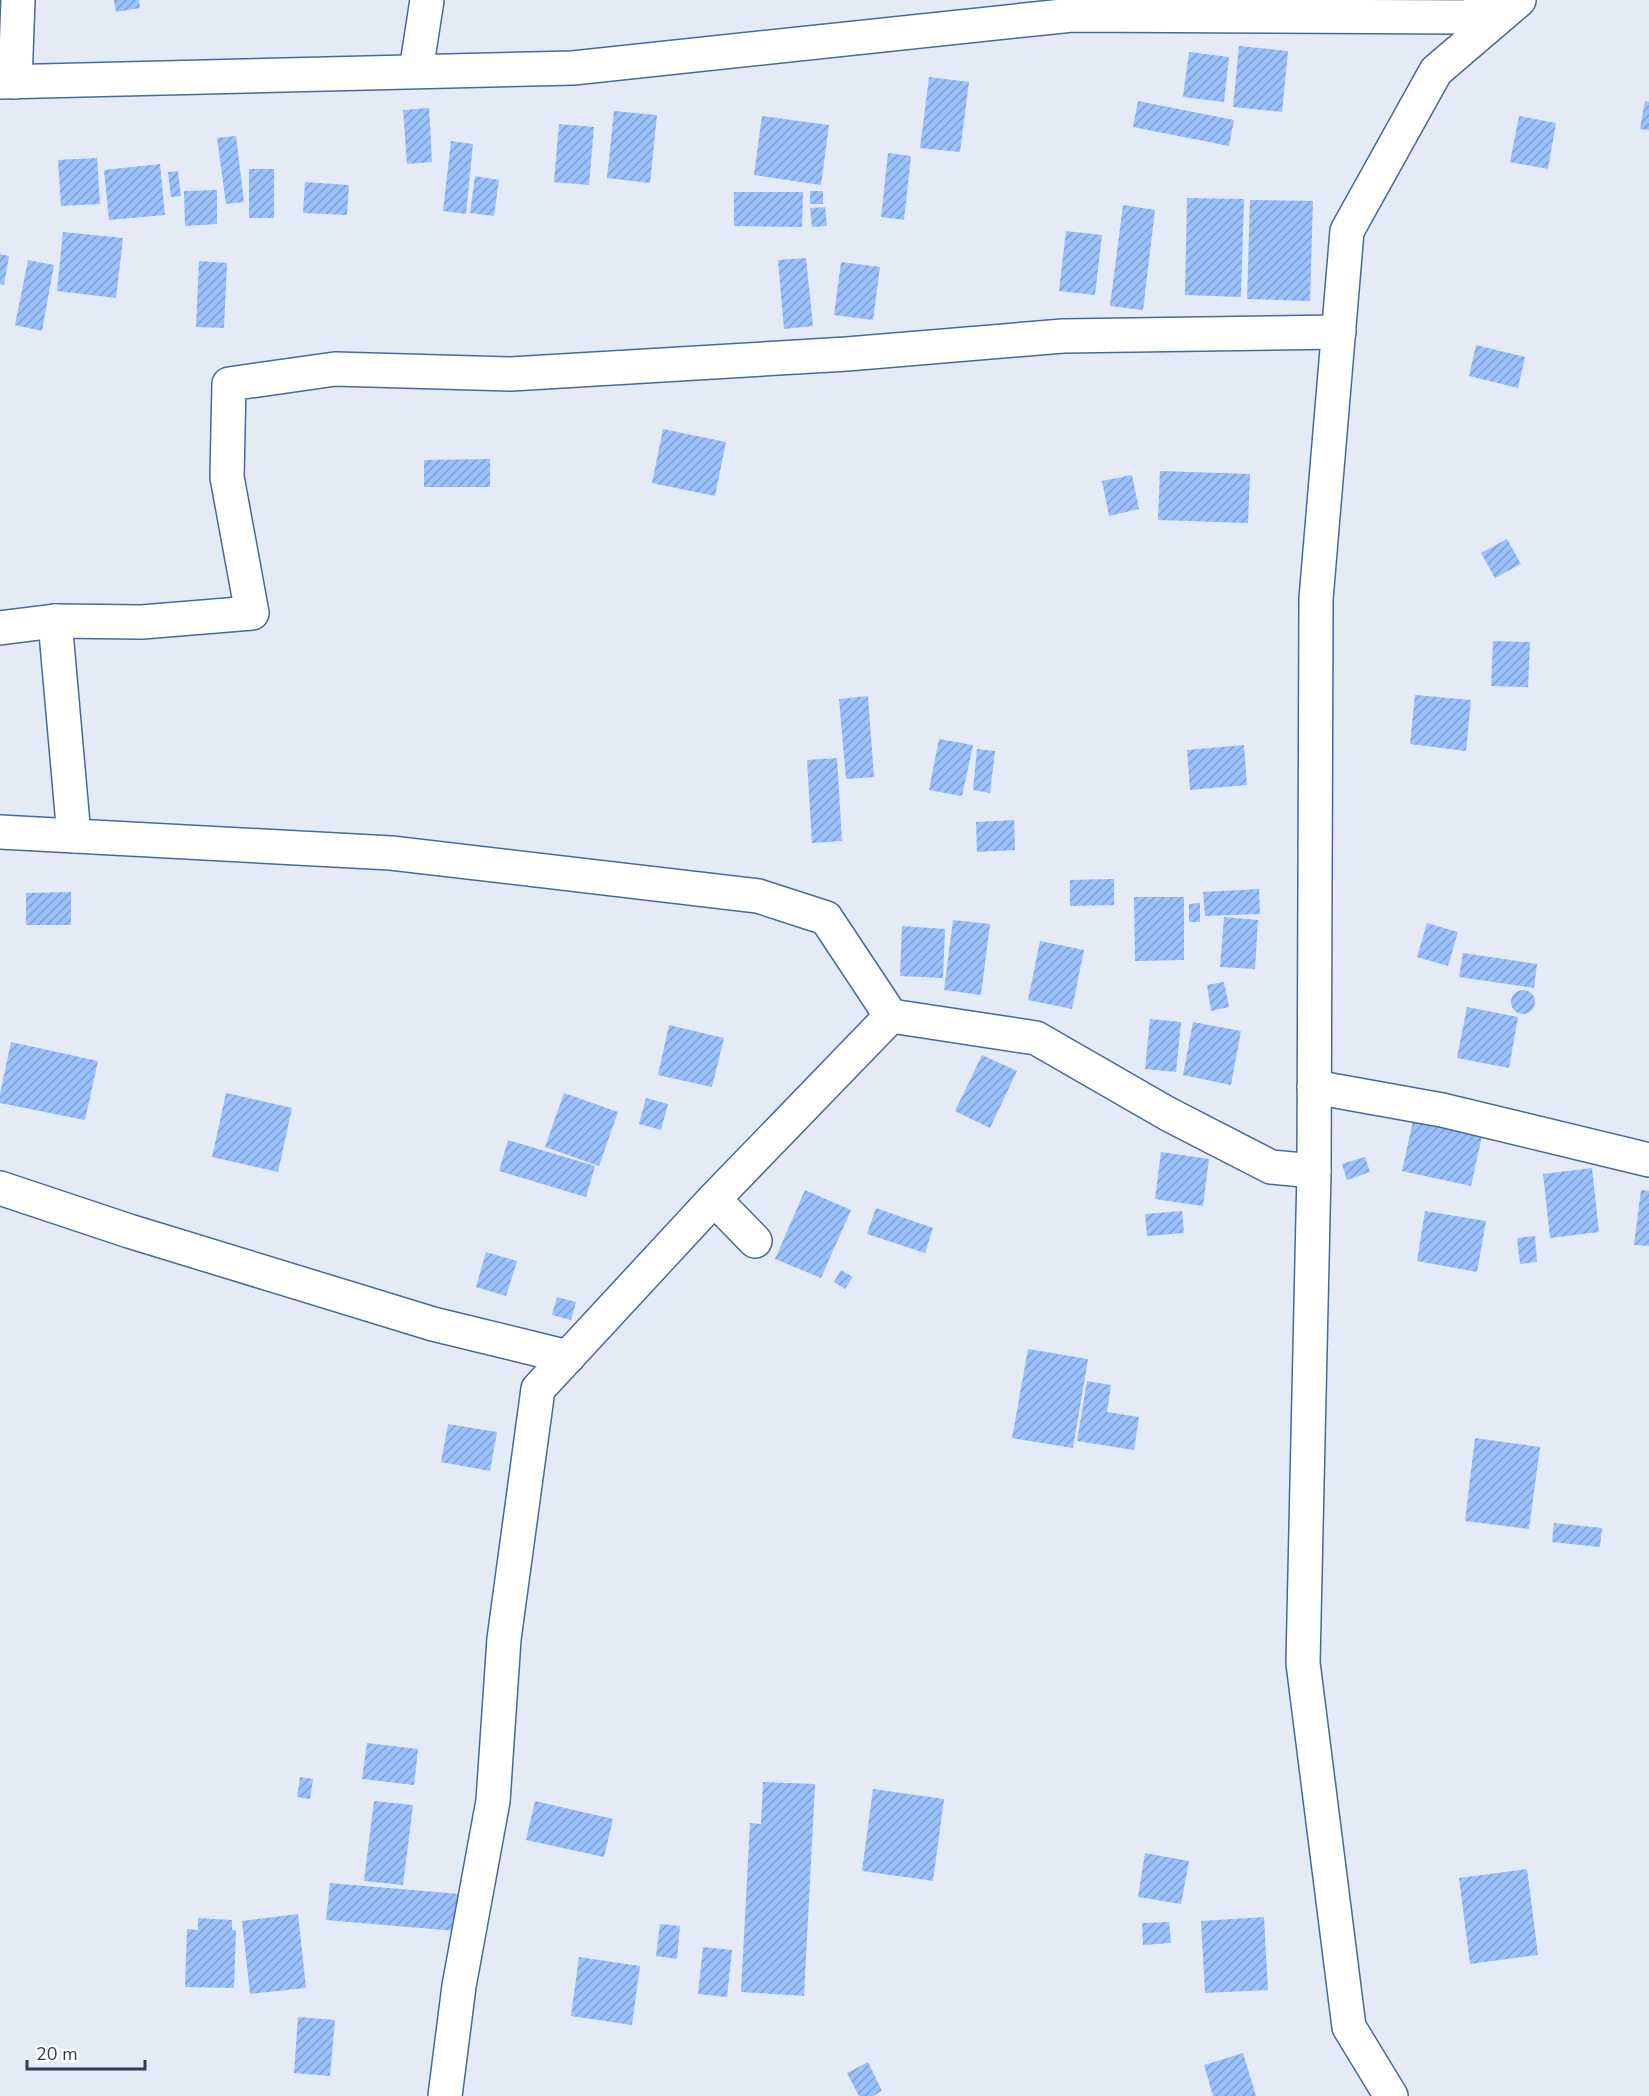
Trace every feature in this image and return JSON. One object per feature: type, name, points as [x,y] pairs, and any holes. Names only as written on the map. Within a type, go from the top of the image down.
[{"type":"street","points":[[18,0],[7,82],[573,68],[1072,15],[1467,17],[1502,0]]},
{"type":"street","points":[[416,71],[427,0]]},
{"type":"street","points":[[1391,2096],[1349,2027],[1303,1663],[1314,1171],[1316,599],[1347,231],[1436,70],[1519,0]]},
{"type":"street","points":[[0,628],[55,621],[142,622],[252,613],[227,477],[229,384],[335,369],[511,374],[847,354],[1063,336],[1339,332]]},
{"type":"street","points":[[55,621],[74,836]]},
{"type":"street","points":[[0,832],[391,853],[758,896],[826,918],[891,1016],[1036,1038],[1168,1114],[1271,1167],[1314,1171]]},
{"type":"street","points":[[445,2096],[459,1986],[493,1801],[504,1639],[538,1389],[634,1283],[891,1016]]},
{"type":"street","points":[[1314,1088],[1442,1110],[1649,1160]]},
{"type":"street","points":[[0,1188],[129,1231],[433,1324],[568,1357]]},
{"type":"street","points":[[714,1199],[755,1241]]},
{"type":"building","points":[[114,0],[139,0],[140,8],[116,12]]},
{"type":"building","points":[[1239,46],[1288,51],[1282,112],[1233,107]]},
{"type":"building","points":[[1189,52],[1229,57],[1224,102],[1183,97]]},
{"type":"building","points":[[929,77],[969,82],[960,152],[920,148]]},
{"type":"building","points":[[1138,101],[1234,120],[1229,146],[1133,127]]},
{"type":"building","points":[[1645,101],[1649,102],[1649,130],[1640,129]]},
{"type":"building","points":[[429,108],[432,162],[407,164],[403,110]]},
{"type":"building","points":[[614,111],[657,115],[650,183],[607,178]]},
{"type":"building","points":[[762,116],[829,125],[821,185],[754,175]]},
{"type":"building","points":[[1519,116],[1556,123],[1548,169],[1510,162]]},
{"type":"building","points":[[559,124],[594,127],[589,185],[554,182]]},
{"type":"building","points":[[236,136],[244,202],[226,204],[217,138]]},
{"type":"building","points":[[451,141],[473,144],[466,214],[443,211]]},
{"type":"building","points":[[888,153],[911,156],[904,220],[881,217]]},
{"type":"building","points":[[97,158],[100,204],[61,206],[58,160]]},
{"type":"building","points":[[160,164],[165,215],[109,220],[104,170]]},
{"type":"building","points":[[249,169],[274,169],[274,218],[249,218]]},
{"type":"building","points":[[178,171],[181,196],[171,197],[168,172]]},
{"type":"building","points":[[475,176],[499,180],[494,216],[470,213]]},
{"type":"building","points":[[305,182],[349,185],[347,215],[303,213]]},
{"type":"building","points":[[217,190],[217,224],[185,226],[184,191]]},
{"type":"building","points":[[810,191],[823,191],[823,204],[810,204]]},
{"type":"building","points":[[734,192],[803,192],[802,227],[734,226]]},
{"type":"building","points":[[1187,198],[1244,199],[1241,297],[1185,295]]},
{"type":"building","points":[[1250,200],[1313,201],[1310,301],[1247,299]]},
{"type":"building","points":[[1123,205],[1155,210],[1143,310],[1110,306]]},
{"type":"building","points":[[825,207],[827,226],[812,227],[810,208]]},
{"type":"building","points":[[1066,231],[1102,235],[1095,295],[1059,291]]},
{"type":"building","points":[[63,232],[123,238],[116,298],[57,291]]},
{"type":"building","points":[[0,254],[9,256],[4,285],[0,284]]},
{"type":"building","points":[[806,258],[813,326],[784,329],[778,260]]},
{"type":"building","points":[[28,260],[54,265],[42,331],[15,325]]},
{"type":"building","points":[[199,261],[227,263],[224,328],[196,327]]},
{"type":"building","points":[[841,262],[880,267],[873,320],[834,315]]},
{"type":"building","points":[[1476,345],[1525,357],[1518,388],[1469,376]]},
{"type":"building","points":[[663,429],[726,442],[715,496],[652,483]]},
{"type":"building","points":[[490,459],[490,487],[424,487],[424,460]]},
{"type":"building","points":[[1160,471],[1250,474],[1248,523],[1158,520]]},
{"type":"building","points":[[1132,475],[1139,509],[1109,516],[1102,481]]},
{"type":"building","points":[[1507,539],[1521,564],[1495,578],[1481,553]]},
{"type":"building","points":[[1493,641],[1530,642],[1528,687],[1491,686]]},
{"type":"building","points":[[1415,695],[1471,700],[1466,751],[1410,744]]},
{"type":"building","points":[[868,696],[874,777],[846,779],[839,699]]},
{"type":"building","points":[[939,739],[973,745],[962,796],[929,790]]},
{"type":"building","points":[[1244,745],[1247,785],[1190,790],[1187,750]]},
{"type":"building","points":[[977,749],[995,751],[990,793],[973,790]]},
{"type":"building","points":[[837,758],[842,841],[812,843],[807,760]]},
{"type":"building","points":[[1014,820],[1015,850],[977,852],[976,822]]},
{"type":"building","points":[[1114,879],[1114,905],[1070,906],[1070,880]]},
{"type":"building","points":[[1259,889],[1260,914],[1205,916],[1203,892]]},
{"type":"building","points":[[71,892],[71,925],[26,925],[26,893]]},
{"type":"building","points":[[1134,897],[1184,897],[1184,960],[1135,961]]},
{"type":"building","points":[[1200,903],[1200,922],[1189,922],[1189,904]]},
{"type":"building","points":[[1224,917],[1258,920],[1255,969],[1220,967]]},
{"type":"building","points":[[953,920],[990,924],[981,995],[944,990]]},
{"type":"building","points":[[1427,923],[1458,932],[1448,966],[1417,957]]},
{"type":"building","points":[[902,926],[945,929],[943,978],[900,976]]},
{"type":"building","points":[[1040,941],[1084,950],[1072,1009],[1028,1000]]},
{"type":"building","points":[[1463,953],[1537,964],[1534,988],[1459,977]]},
{"type":"building","points":[[1224,982],[1229,1007],[1211,1011],[1207,985]]},
{"type":"building","points":[[1518,990],[1528,990],[1535,997],[1535,1007],[1528,1014],[1518,1014],[1511,1007],[1511,997]]},
{"type":"building","points":[[1467,1007],[1518,1017],[1509,1068],[1457,1058]]},
{"type":"building","points":[[1150,1019],[1181,1022],[1176,1072],[1145,1069]]},
{"type":"building","points":[[1193,1022],[1241,1031],[1231,1085],[1183,1075]]},
{"type":"building","points":[[669,1025],[724,1038],[712,1087],[658,1075]]},
{"type":"building","points":[[11,1042],[98,1061],[85,1120],[0,1103]]},
{"type":"building","points":[[982,1055],[1017,1071],[990,1128],[955,1111]]},
{"type":"building","points":[[226,1093],[292,1108],[278,1172],[212,1157]]},
{"type":"building","points":[[564,1093],[618,1112],[599,1166],[545,1147]]},
{"type":"building","points":[[646,1098],[668,1104],[661,1130],[639,1124]]},
{"type":"building","points":[[1413,1121],[1482,1136],[1471,1186],[1402,1171]]},
{"type":"building","points":[[508,1140],[595,1166],[586,1197],[499,1171]]},
{"type":"building","points":[[1161,1152],[1209,1159],[1203,1206],[1155,1199]]},
{"type":"building","points":[[1365,1157],[1370,1172],[1347,1180],[1342,1164]]},
{"type":"building","points":[[1592,1168],[1599,1232],[1550,1238],[1543,1174]]},
{"type":"building","points":[[805,1190],[851,1210],[821,1278],[775,1259]]},
{"type":"building","points":[[1641,1190],[1649,1191],[1649,1246],[1634,1245]]},
{"type":"building","points":[[876,1208],[933,1228],[925,1253],[867,1234]]},
{"type":"building","points":[[1182,1211],[1184,1233],[1147,1236],[1145,1214]]},
{"type":"building","points":[[1425,1211],[1486,1221],[1477,1272],[1417,1261]]},
{"type":"building","points":[[1535,1236],[1537,1262],[1520,1264],[1517,1238]]},
{"type":"building","points":[[486,1252],[517,1261],[506,1296],[476,1287]]},
{"type":"building","points":[[841,1270],[853,1277],[845,1289],[834,1282]]},
{"type":"building","points":[[557,1297],[576,1302],[571,1320],[552,1315]]},
{"type":"building","points":[[1028,1349],[1088,1359],[1073,1448],[1012,1438]]},
{"type":"building","points":[[1087,1381],[1111,1385],[1107,1412],[1139,1417],[1134,1450],[1077,1441]]},
{"type":"building","points":[[448,1424],[497,1432],[490,1471],[441,1462]]},
{"type":"building","points":[[1475,1438],[1540,1447],[1529,1529],[1465,1521]]},
{"type":"building","points":[[1554,1523],[1602,1528],[1600,1547],[1552,1542]]},
{"type":"building","points":[[367,1743],[418,1749],[414,1785],[362,1779]]},
{"type":"building","points":[[300,1777],[313,1779],[310,1799],[297,1797]]},
{"type":"building","points":[[763,1782],[815,1784],[804,1996],[741,1992],[750,1823],[761,1824]]},
{"type":"building","points":[[873,1789],[944,1799],[933,1881],[862,1871]]},
{"type":"building","points":[[374,1801],[413,1805],[403,1885],[364,1881]]},
{"type":"building","points":[[535,1801],[613,1819],[604,1857],[526,1840]]},
{"type":"building","points":[[1145,1853],[1189,1861],[1181,1904],[1138,1897]]},
{"type":"building","points":[[1527,1869],[1538,1955],[1470,1964],[1459,1878]]},
{"type":"building","points":[[330,1883],[459,1894],[456,1931],[326,1920]]},
{"type":"building","points":[[298,1914],[306,1988],[250,1994],[242,1921]]},
{"type":"building","points":[[1264,1917],[1268,1990],[1205,1993],[1201,1921]]},
{"type":"building","points":[[198,1918],[232,1920],[232,1930],[236,1930],[234,1988],[185,1987],[187,1929],[198,1930]]},
{"type":"building","points":[[1169,1922],[1171,1943],[1143,1945],[1142,1923]]},
{"type":"building","points":[[660,1924],[680,1926],[677,1959],[656,1956]]},
{"type":"building","points":[[703,1947],[732,1950],[727,1997],[698,1994]]},
{"type":"building","points":[[579,1957],[640,1966],[632,2025],[571,2016]]},
{"type":"building","points":[[298,2017],[335,2020],[330,2076],[294,2073]]},
{"type":"building","points":[[1243,2053],[1256,2096],[1213,2096],[1204,2065]]},
{"type":"building","points":[[868,2062],[882,2091],[873,2096],[859,2096],[847,2073]]}]
